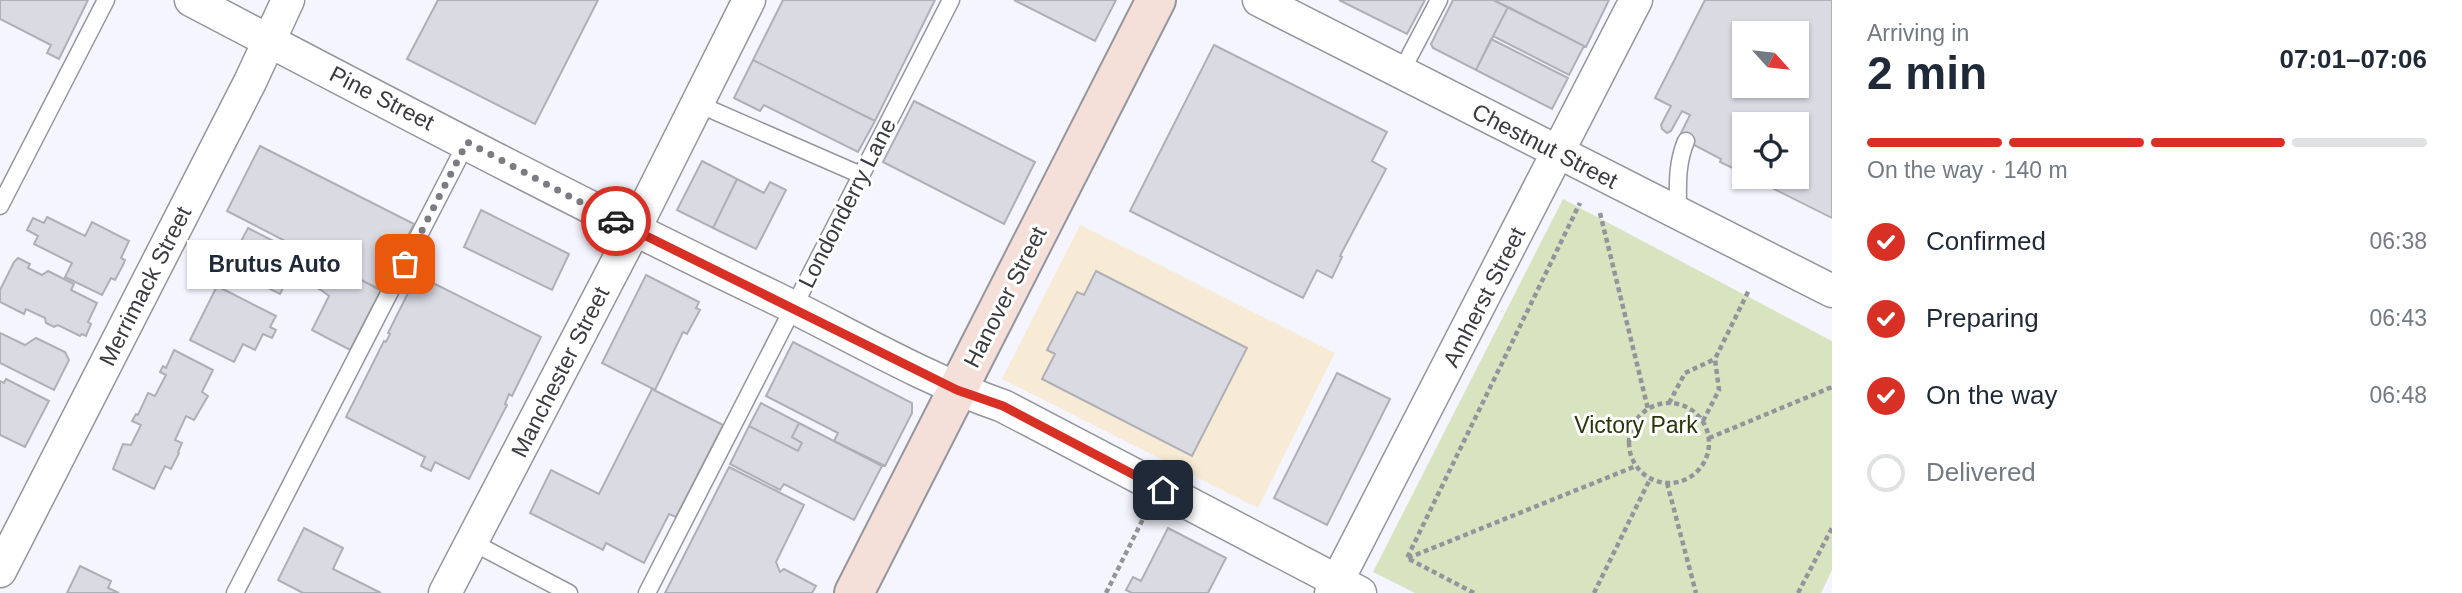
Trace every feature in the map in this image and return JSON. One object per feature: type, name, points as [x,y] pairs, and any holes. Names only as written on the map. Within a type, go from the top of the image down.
[{"type":"street","name":"Pine Street","points":[[191,0],[634,230],[957,390],[1003,406],[1343,589]]},
{"type":"street","name":"Merrimack Street","points":[[0,570],[288,0]]},
{"type":"street","name":"Manchester Street","points":[[445,593],[634,230],[749,0]]},
{"type":"street","name":"Hanover Street","points":[[854,593],[1156,0]]},
{"type":"street","name":"Chestnut Street","points":[[1259,0],[1832,291]]},
{"type":"street","name":"Amherst Street","points":[[1343,589],[1558,152],[1636,0]]},
{"type":"lane","points":[[0,206],[106,0]]},
{"type":"lane","name":"Londonderry Lane","points":[[647,593],[951,0]]},
{"type":"lane","points":[[1401,74],[1439,0]]},
{"type":"lane","points":[[698,103],[861,175]]},
{"type":"lane","points":[[1678,213],[1677,171],[1686,141]]},
{"type":"lane","points":[[235,593],[467,142]]},
{"type":"lane","points":[[472,542],[569,593]]},
{"type":"path","points":[[1407,558],[1580,203]]},
{"type":"path","points":[[1600,213],[1648,409]]},
{"type":"path","points":[[1703,421],[1720,390],[1715,359],[1749,290]]},
{"type":"path","points":[[1669,403],[1685,373],[1715,359]]},
{"type":"path","points":[[1709,438],[1832,387]]},
{"type":"path","points":[[1669,403],[1682,405],[1693,411],[1703,421],[1709,438],[1705,461],[1699,470],[1679,482],[1667,483],[1650,479],[1636,466],[1630,454],[1629,442],[1632,429],[1648,409],[1669,403]]},
{"type":"path","points":[[1407,558],[1636,466]]},
{"type":"path","points":[[1594,593],[1650,479]]},
{"type":"path","points":[[1667,483],[1696,593]]},
{"type":"path","points":[[1107,593],[1149,506]]},
{"type":"path","points":[[1798,593],[1832,528]]},
{"type":"path","points":[[1407,558],[1474,593]]},
{"type":"shaded area","points":[[1080,225],[1335,353],[1258,508],[1002,379]]},
{"type":"green space","name":"Victory Park","points":[[1563,199],[1832,341],[1832,570],[1821,593],[1415,593],[1373,572]]},
{"type":"building","points":[[0,0],[88,0],[59,59],[47,53],[51,45],[0,19]]},
{"type":"building","points":[[438,0],[598,0],[535,124],[407,59]]},
{"type":"building","points":[[783,0],[935,0],[875,121],[753,60]]},
{"type":"building","points":[[1014,0],[1116,0],[1095,41]]},
{"type":"building","points":[[1339,0],[1425,0],[1407,34]]},
{"type":"building","points":[[1453,0],[1493,0],[1508,7],[1476,70],[1433,48],[1431,44]]},
{"type":"building","points":[[1493,0],[1609,0],[1586,47]]},
{"type":"building","points":[[1705,0],[1832,0],[1832,218],[1774,189],[1809,189],[1809,112],[1732,112],[1732,168],[1679,137],[1690,115],[1682,111],[1671,131],[1667,133],[1662,129],[1661,125],[1671,106],[1655,98]]},
{"type":"building","points":[[1508,7],[1584,46],[1569,75],[1493,36]]},
{"type":"building","points":[[1491,39],[1568,78],[1552,109],[1476,70]]},
{"type":"building","points":[[1214,45],[1387,132],[1372,161],[1386,169],[1340,256],[1342,257],[1332,278],[1317,270],[1303,298],[1130,211]]},
{"type":"building","points":[[753,60],[875,121],[858,152],[764,105],[760,111],[734,98]]},
{"type":"building","points":[[914,101],[1035,162],[1004,224],[883,162]]},
{"type":"building","points":[[260,146],[414,224],[380,290],[227,211]]},
{"type":"building","points":[[702,161],[737,179],[713,228],[677,210]]},
{"type":"building","points":[[737,179],[764,193],[770,182],[786,190],[756,249],[713,228]]},
{"type":"building","points":[[481,210],[569,254],[552,290],[464,247]]},
{"type":"building","points":[[47,217],[85,236],[92,222],[129,241],[121,258],[125,260],[123,265],[115,280],[111,278],[102,295],[65,277],[72,263],[34,244],[38,236],[27,230],[33,218],[44,223]]},
{"type":"building","points":[[248,228],[289,249],[291,244],[381,290],[350,350],[312,330],[329,296],[321,290],[290,274],[280,294],[227,268]]},
{"type":"building","points":[[18,258],[30,264],[28,268],[42,275],[48,271],[74,284],[71,290],[97,303],[88,322],[91,324],[86,336],[80,336],[58,325],[54,327],[46,323],[45,318],[26,309],[24,314],[0,302],[0,290]]},
{"type":"building","points":[[1096,271],[1247,348],[1192,456],[1042,379],[1055,354],[1047,350],[1077,292],[1084,295]]},
{"type":"building","points":[[417,275],[541,337],[512,396],[509,394],[505,404],[507,405],[469,479],[435,462],[431,471],[421,466],[425,457],[346,417],[390,334],[388,333]]},
{"type":"building","points":[[646,275],[699,302],[696,308],[700,310],[687,334],[683,332],[655,390],[602,363]]},
{"type":"building","points":[[217,286],[276,316],[270,327],[276,330],[272,338],[263,334],[255,350],[243,344],[234,362],[190,340]]},
{"type":"building","points":[[0,333],[25,345],[36,338],[65,352],[69,360],[54,390],[0,363]]},
{"type":"building","points":[[793,342],[912,403],[912,413],[885,466],[834,441],[838,433],[766,396]]},
{"type":"building","points":[[174,350],[213,370],[202,392],[208,396],[194,420],[186,416],[175,440],[182,443],[179,453],[171,469],[165,466],[154,489],[113,469],[123,444],[131,445],[141,425],[132,421],[136,414],[138,415],[148,393],[155,396],[166,375],[160,372],[163,366],[166,368]]},
{"type":"building","points":[[1337,373],[1390,399],[1327,525],[1274,498]]},
{"type":"building","points":[[6,379],[49,401],[25,447],[0,435],[0,381],[4,383]]},
{"type":"building","points":[[652,389],[723,425],[676,517],[669,514],[644,563],[606,543],[603,550],[530,513],[551,470],[599,494]]},
{"type":"building","points":[[761,403],[799,423],[792,437],[802,443],[798,451],[749,426]]},
{"type":"building","points":[[799,423],[882,466],[854,520],[784,484],[780,490],[730,464],[749,426],[798,451],[802,443],[792,437]]},
{"type":"building","points":[[729,467],[804,505],[776,562],[780,572],[784,569],[816,586],[812,593],[665,593]]},
{"type":"building","points":[[304,528],[343,548],[333,569],[381,593],[303,593],[278,580]]},
{"type":"building","points":[[1168,528],[1226,558],[1208,593],[1132,593],[1126,590],[1133,577],[1141,581]]},
{"type":"building","points":[[80,566],[111,581],[108,588],[119,593],[67,593]]},
{"type":"way so far","points":[[405,264],[467,142],[616,221]]},
{"type":"place","name":"Brutus Auto","points":[[405,264]]},
{"type":"route","points":[[616,221],[957,390],[1003,406],[1163,490]]}]
